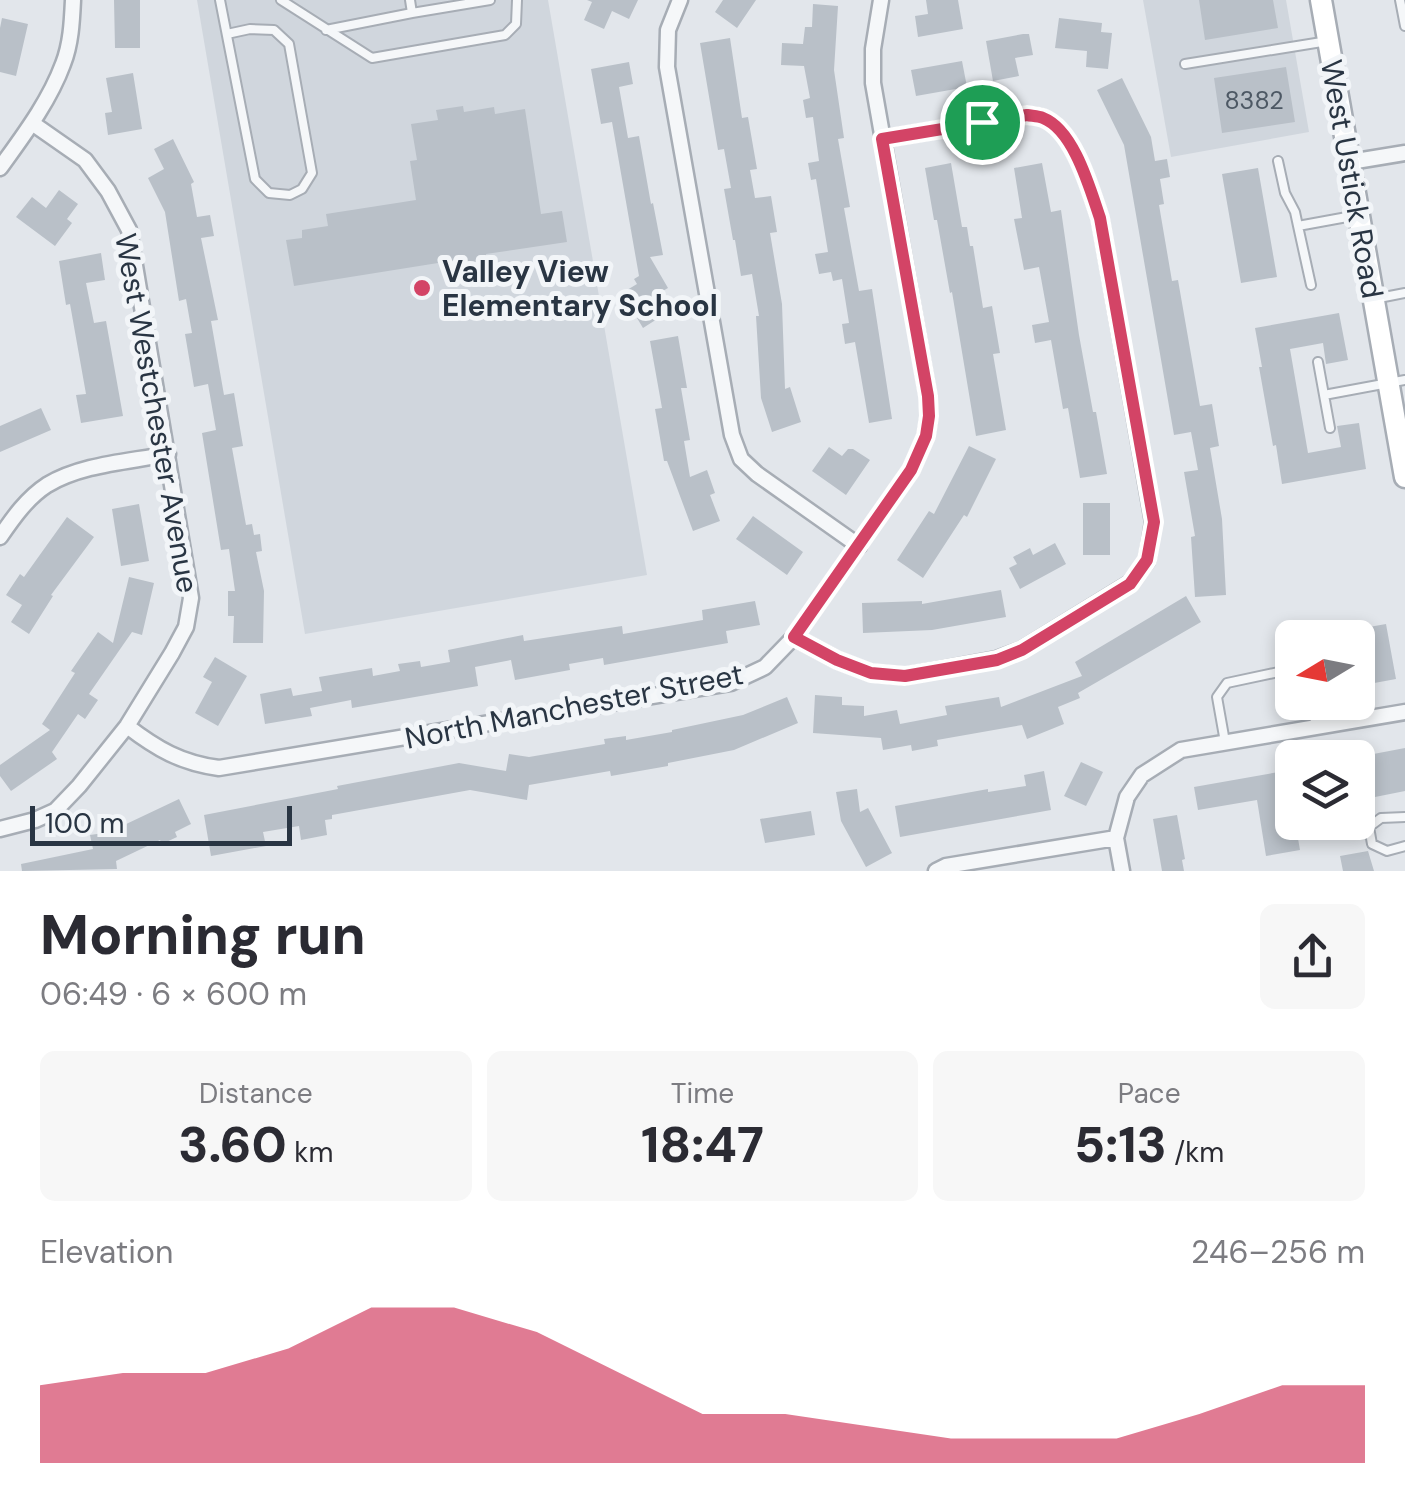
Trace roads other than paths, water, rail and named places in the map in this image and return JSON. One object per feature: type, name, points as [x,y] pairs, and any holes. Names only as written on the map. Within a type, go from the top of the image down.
[{"type":"main road","name":"West Ustick Road","points":[[1320,0],[1374,299],[1396,382],[1404,466]]},
{"type":"street","points":[[0,168],[32,123],[64,63],[73,0]]},
{"type":"street","points":[[680,0],[668,30],[667,67],[732,436],[741,459],[756,474],[858,546]]},
{"type":"street","name":"North Manchester Street","points":[[127,726],[152,745],[194,765],[242,766],[731,682],[765,668],[794,637],[911,470],[926,436],[928,396],[873,83],[872,49],[881,0]]},
{"type":"street","points":[[794,637],[871,673],[905,676],[997,660],[1022,650],[1130,584],[1147,560],[1154,522],[1100,218],[1087,177],[1061,130],[1044,118],[1027,115],[882,139]]},
{"type":"street","name":"West Westchester Avenue","points":[[32,123],[85,160],[108,191],[128,230],[192,598],[186,627],[127,726]]},
{"type":"street","points":[[1350,162],[1405,153]]},
{"type":"street","points":[[0,537],[20,508],[45,486],[74,472],[168,454]]},
{"type":"street","points":[[1122,871],[1116,838],[1127,797],[1142,775],[1181,750],[1405,712]]},
{"type":"street","points":[[0,828],[55,811],[127,726]]},
{"type":"street","points":[[936,871],[946,866],[1116,838]]},
{"type":"lane","points":[[220,0],[255,179],[270,193],[290,196],[302,190],[312,173],[289,44],[274,30],[250,29],[227,34]]},
{"type":"lane","points":[[281,0],[372,58],[506,35],[516,24],[517,0]]},
{"type":"lane","points":[[410,0],[412,13]]},
{"type":"lane","points":[[326,30],[490,0]]},
{"type":"lane","points":[[1400,0],[1405,26]]},
{"type":"lane","points":[[1185,64],[1328,41]]},
{"type":"lane","points":[[1278,161],[1285,192],[1295,212],[1311,285]]},
{"type":"lane","points":[[1298,226],[1358,215]]},
{"type":"lane","points":[[1374,299],[1405,294]]},
{"type":"lane","points":[[1318,362],[1330,428]]},
{"type":"lane","points":[[1324,395],[1396,382]]},
{"type":"lane","points":[[1224,742],[1216,697],[1228,683],[1275,673]]},
{"type":"lane","points":[[1315,720],[1316,726]]},
{"type":"lane","points":[[1405,817],[1381,818],[1369,827],[1372,844],[1387,851],[1405,846]]},
{"type":"place","name":"Valley View Elementary School","points":[[422,288]]}]
